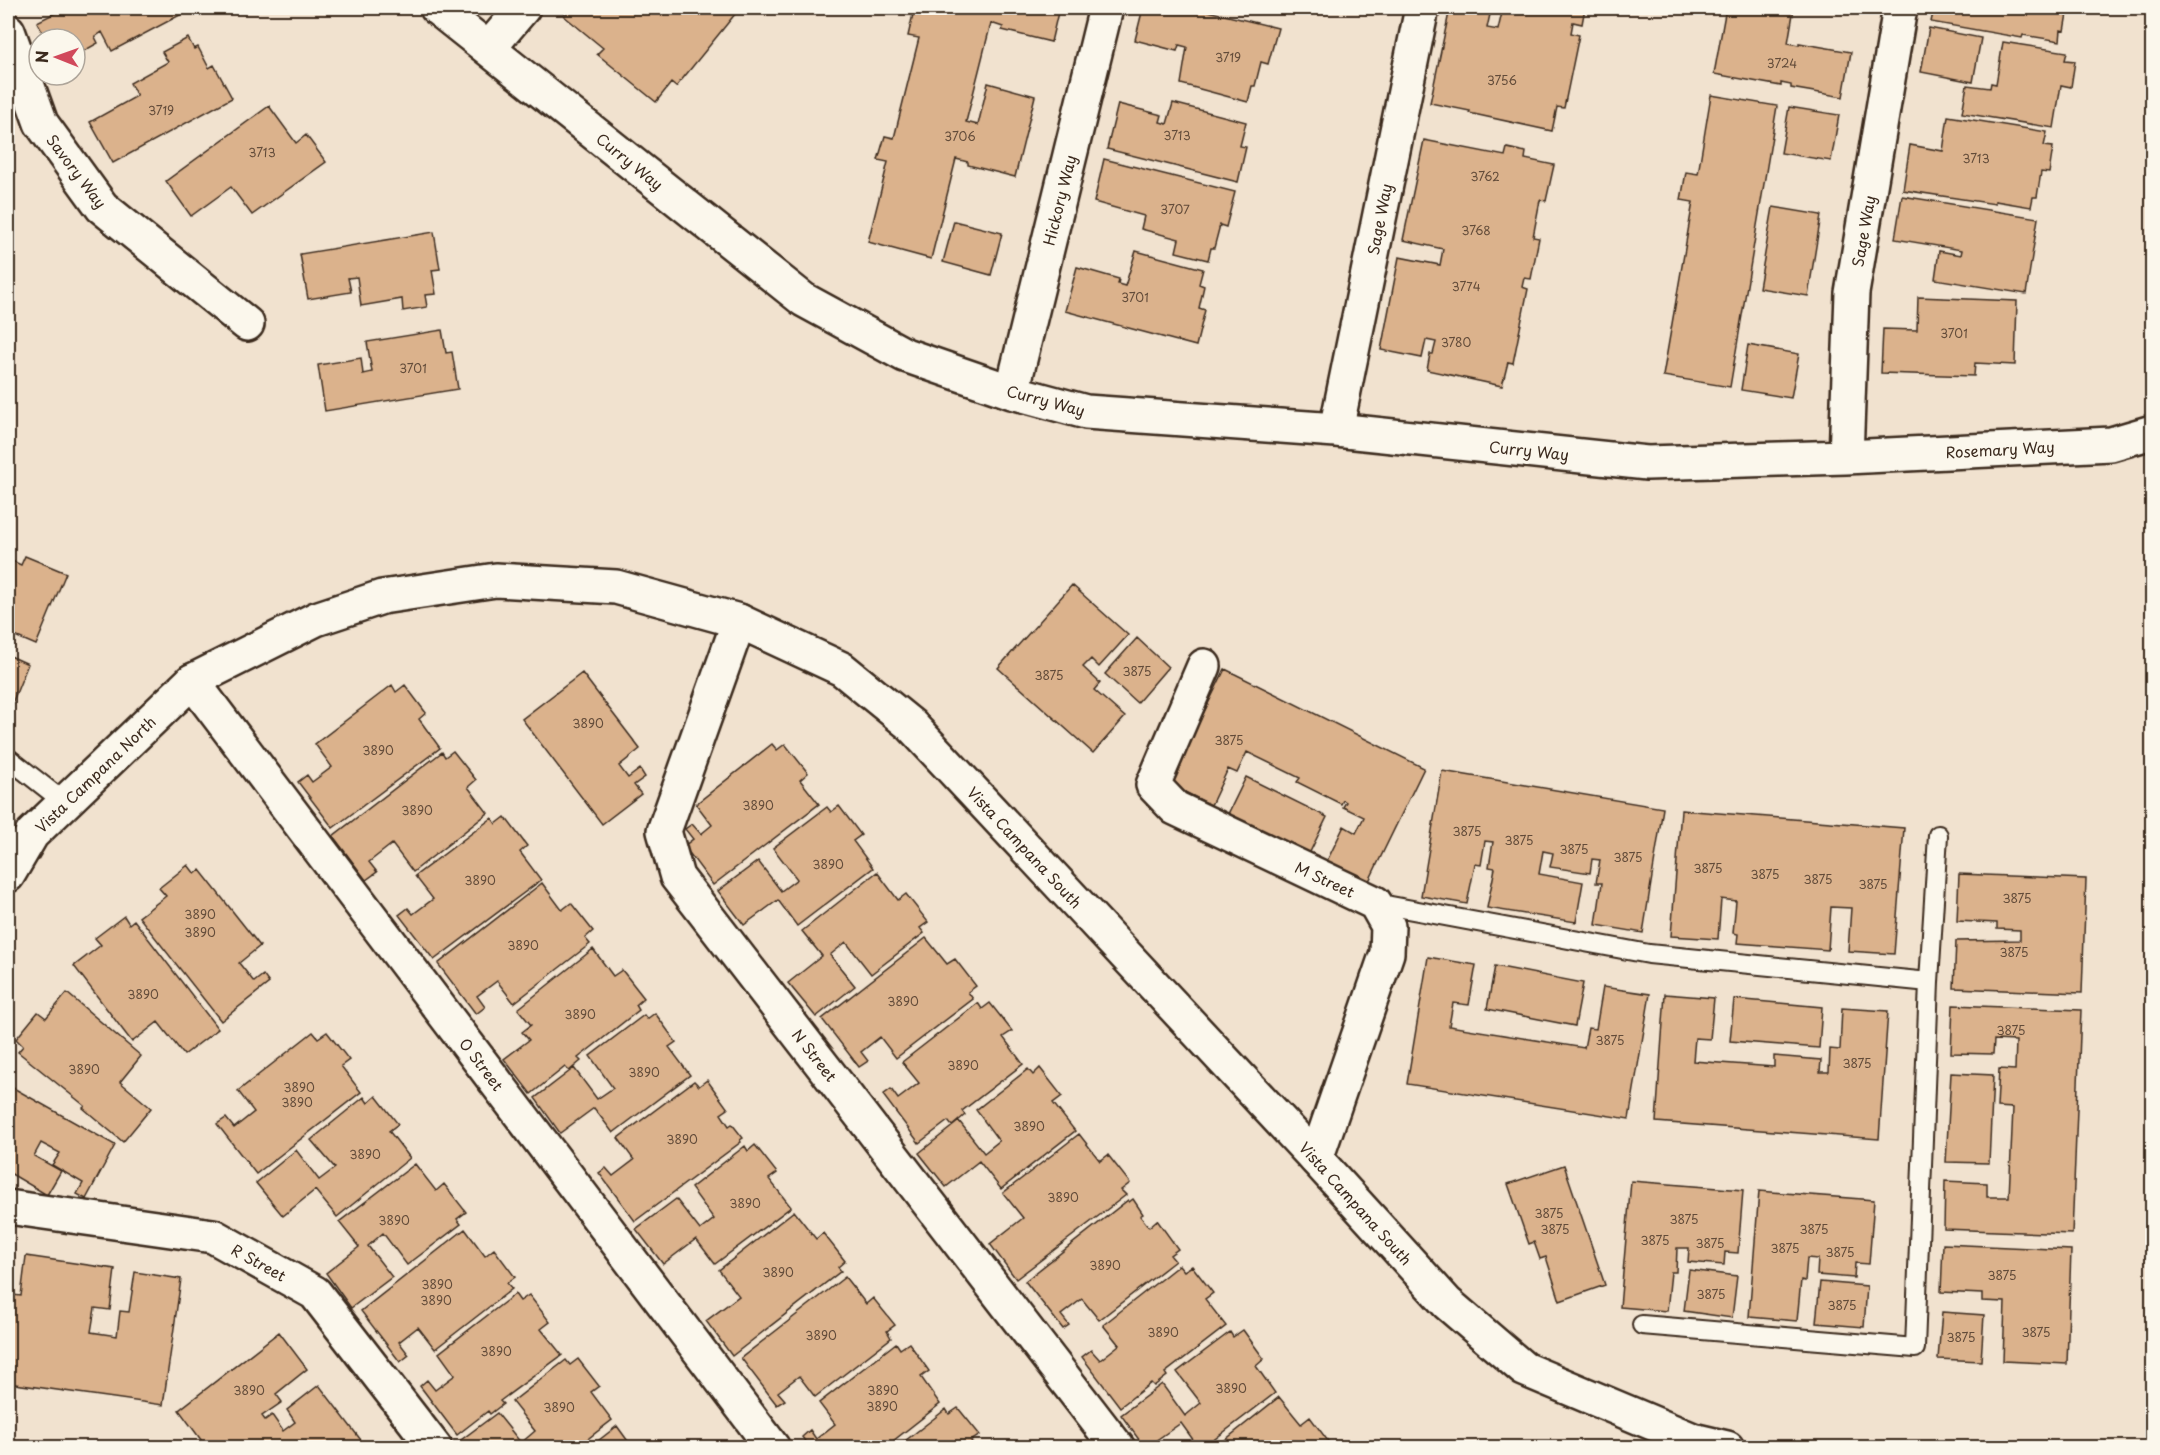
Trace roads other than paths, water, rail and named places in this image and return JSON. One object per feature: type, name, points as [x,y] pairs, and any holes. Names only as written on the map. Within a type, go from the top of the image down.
[{"type":"street","name":"Curry Way","points":[[437,8],[804,300],[905,356],[1012,392],[1086,412],[1336,430],[1647,463],[1846,457]]},
{"type":"street","points":[[489,48],[523,8]]},
{"type":"street","name":"Hickory Way","points":[[1012,392],[1106,8]]},
{"type":"street","name":"Sage Way","points":[[1336,430],[1422,8]]},
{"type":"street","name":"Sage Way","points":[[1846,457],[1852,293],[1900,8]]},
{"type":"street","name":"Savory Way","points":[[8,32],[41,123],[102,207],[247,324]]},
{"type":"street","name":"Rosemary Way","points":[[1846,457],[2111,444],[2152,432]]},
{"type":"street","name":"Vista Campana South","points":[[192,681],[316,619],[382,597],[496,580],[616,587],[739,621],[842,669],[911,725],[1316,1159],[1447,1303],[1524,1369],[1693,1440],[1727,1448]]},
{"type":"street","name":"N Street","points":[[739,621],[664,831],[677,877],[1118,1448]]},
{"type":"street","name":"M Street","points":[[1204,666],[1153,785],[1174,808],[1375,903]]},
{"type":"street","name":"Vista Campana North","points":[[8,875],[32,834],[192,681]]},
{"type":"street","name":"O Street","points":[[192,681],[773,1448]]},
{"type":"street","points":[[1316,1159],[1387,953],[1388,926],[1375,903]]},
{"type":"street","name":"R Street","points":[[8,1207],[213,1236],[295,1281],[315,1293],[435,1448]]},
{"type":"lane","points":[[8,758],[64,802]]},
{"type":"lane","points":[[1642,1325],[1915,1348],[1929,982],[1938,835]]},
{"type":"lane","points":[[1375,903],[1649,954],[1929,982]]}]
